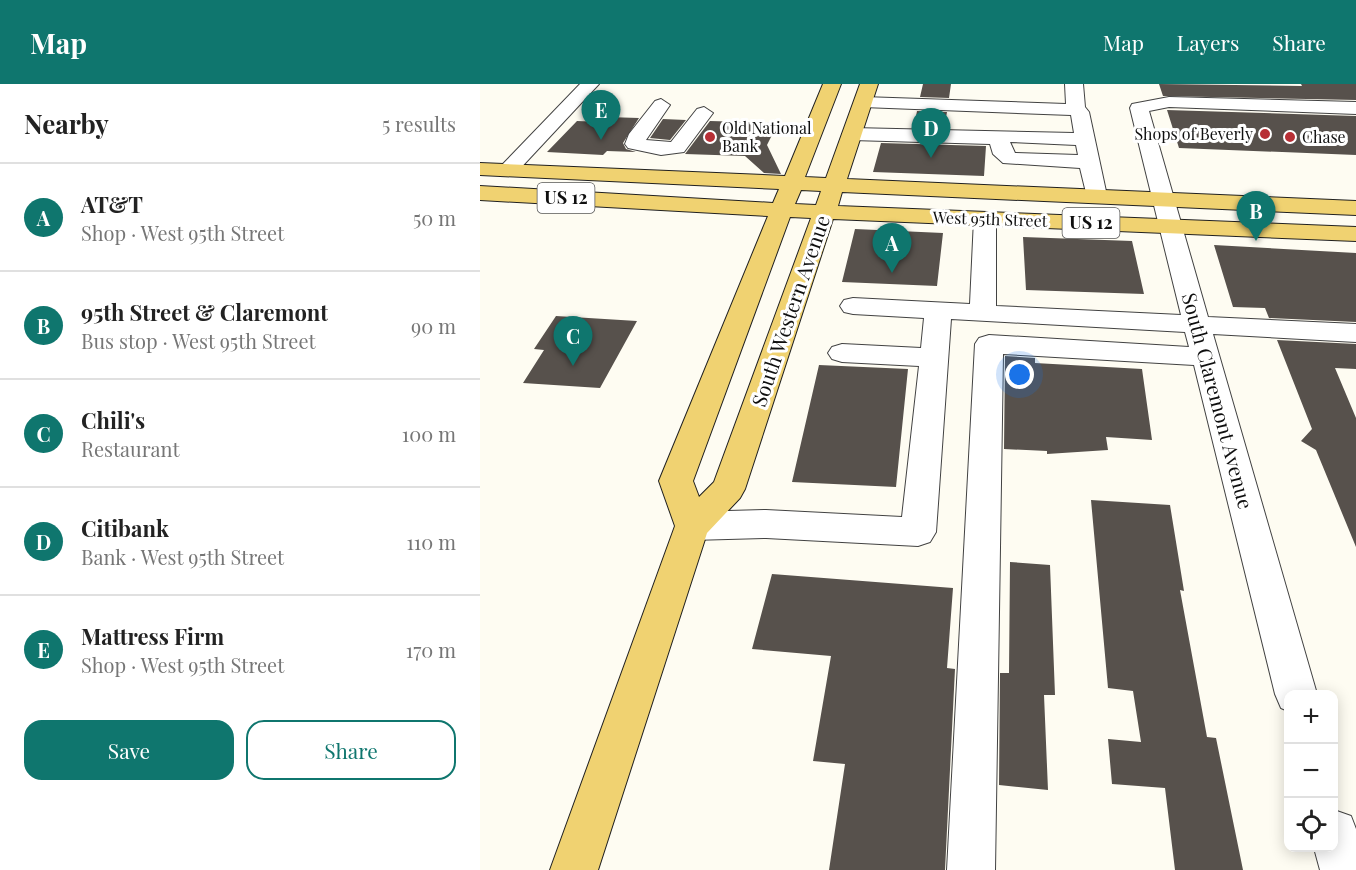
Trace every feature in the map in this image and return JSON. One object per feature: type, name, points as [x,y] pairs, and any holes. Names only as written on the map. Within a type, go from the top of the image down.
[{"type":"main road","points":[[692,526],[676,481],[832,84]]},
{"type":"main road","name":"South Western Avenue","points":[[574,870],[692,526],[728,489],[866,93]]},
{"type":"main road","name":"West 95th Street","points":[[480,169],[787,196],[825,212],[986,219],[1356,208]]},
{"type":"main road","name":"West 95th Street","points":[[480,193],[787,196],[834,184],[1096,196],[1167,213],[1356,234]]},
{"type":"street","points":[[508,170],[590,84]]},
{"type":"street","points":[[1074,84],[1076,110]]},
{"type":"street","points":[[866,93],[1076,110],[1080,112],[1096,196]]},
{"type":"street","name":"South Claremont Avenue","points":[[1295,690],[1139,108],[1170,102],[1356,108]]},
{"type":"street","points":[[661,105],[639,134],[635,144],[660,149],[677,148],[704,113]]},
{"type":"street","points":[[852,134],[1084,139]]},
{"type":"street","points":[[999,138],[1003,154],[1010,159],[1090,162]]},
{"type":"street","points":[[982,313],[986,219]]},
{"type":"street","points":[[853,306],[1356,333]]},
{"type":"street","points":[[692,526],[766,525],[918,531],[938,311]]},
{"type":"street","points":[[971,870],[989,344],[1205,357]]},
{"type":"street","points":[[842,352],[934,358]]},
{"type":"street","points":[[1338,848],[1344,870]]},
{"type":"building","points":[[923,84],[951,84],[949,98],[920,97]]},
{"type":"building","points":[[1159,84],[1302,86],[1301,84],[1356,84],[1356,100],[1163,96]]},
{"type":"building","name":"Shops of Beverly","points":[[1167,110],[1356,116],[1356,155],[1179,148]]},
{"type":"building","points":[[917,111],[947,112],[944,128],[914,127]]},
{"type":"building","points":[[607,117],[639,118],[623,143],[626,149],[636,152],[607,151],[603,155],[547,152],[577,121],[602,122]]},
{"type":"building","points":[[663,119],[686,120],[670,140],[650,138]]},
{"type":"building","name":"Old National Bank","points":[[710,121],[778,123],[767,145],[781,174],[764,173],[745,156],[685,154]]},
{"type":"building","points":[[881,143],[986,146],[984,176],[873,172]]},
{"type":"building","points":[[855,229],[943,233],[937,286],[842,282]]},
{"type":"building","points":[[1023,237],[1132,241],[1144,294],[1026,290]]},
{"type":"building","points":[[1214,245],[1356,253],[1356,322],[1269,318],[1265,308],[1233,307]]},
{"type":"building","points":[[556,316],[637,321],[600,388],[523,383],[544,350],[534,349]]},
{"type":"building","points":[[1277,340],[1356,344],[1356,369],[1335,368],[1356,418],[1356,547],[1316,450],[1301,441],[1312,429]]},
{"type":"building","points":[[1005,356],[1035,358],[1035,363],[1142,369],[1152,440],[1106,437],[1108,450],[1047,454],[1047,451],[1004,449]]},
{"type":"building","points":[[819,365],[908,369],[896,487],[792,482]]},
{"type":"building","points":[[1091,500],[1170,505],[1184,591],[1180,590],[1207,737],[1216,738],[1243,870],[1175,870],[1165,788],[1112,784],[1108,739],[1141,742],[1133,691],[1108,688]]},
{"type":"building","points":[[1010,562],[1050,565],[1055,695],[1044,695],[1048,790],[999,785],[1000,673],[1009,673]]},
{"type":"building","points":[[772,574],[953,588],[947,668],[955,669],[945,870],[829,870],[845,764],[813,761],[831,656],[752,649]]},
{"type":"place","name":"Shops of Beverly","points":[[1265,134]]},
{"type":"place","name":"Old National Bank","points":[[710,137]]},
{"type":"place","name":"Chase","points":[[1290,137]]},
{"type":"place","name":"Mattress Firm","points":[[601,140]]},
{"type":"place","name":"Citibank","points":[[931,158]]},
{"type":"place","name":"95th Street & Claremont","points":[[1256,241]]},
{"type":"place","name":"AT&T","points":[[892,273]]},
{"type":"place","name":"Chili's","points":[[573,366]]}]
